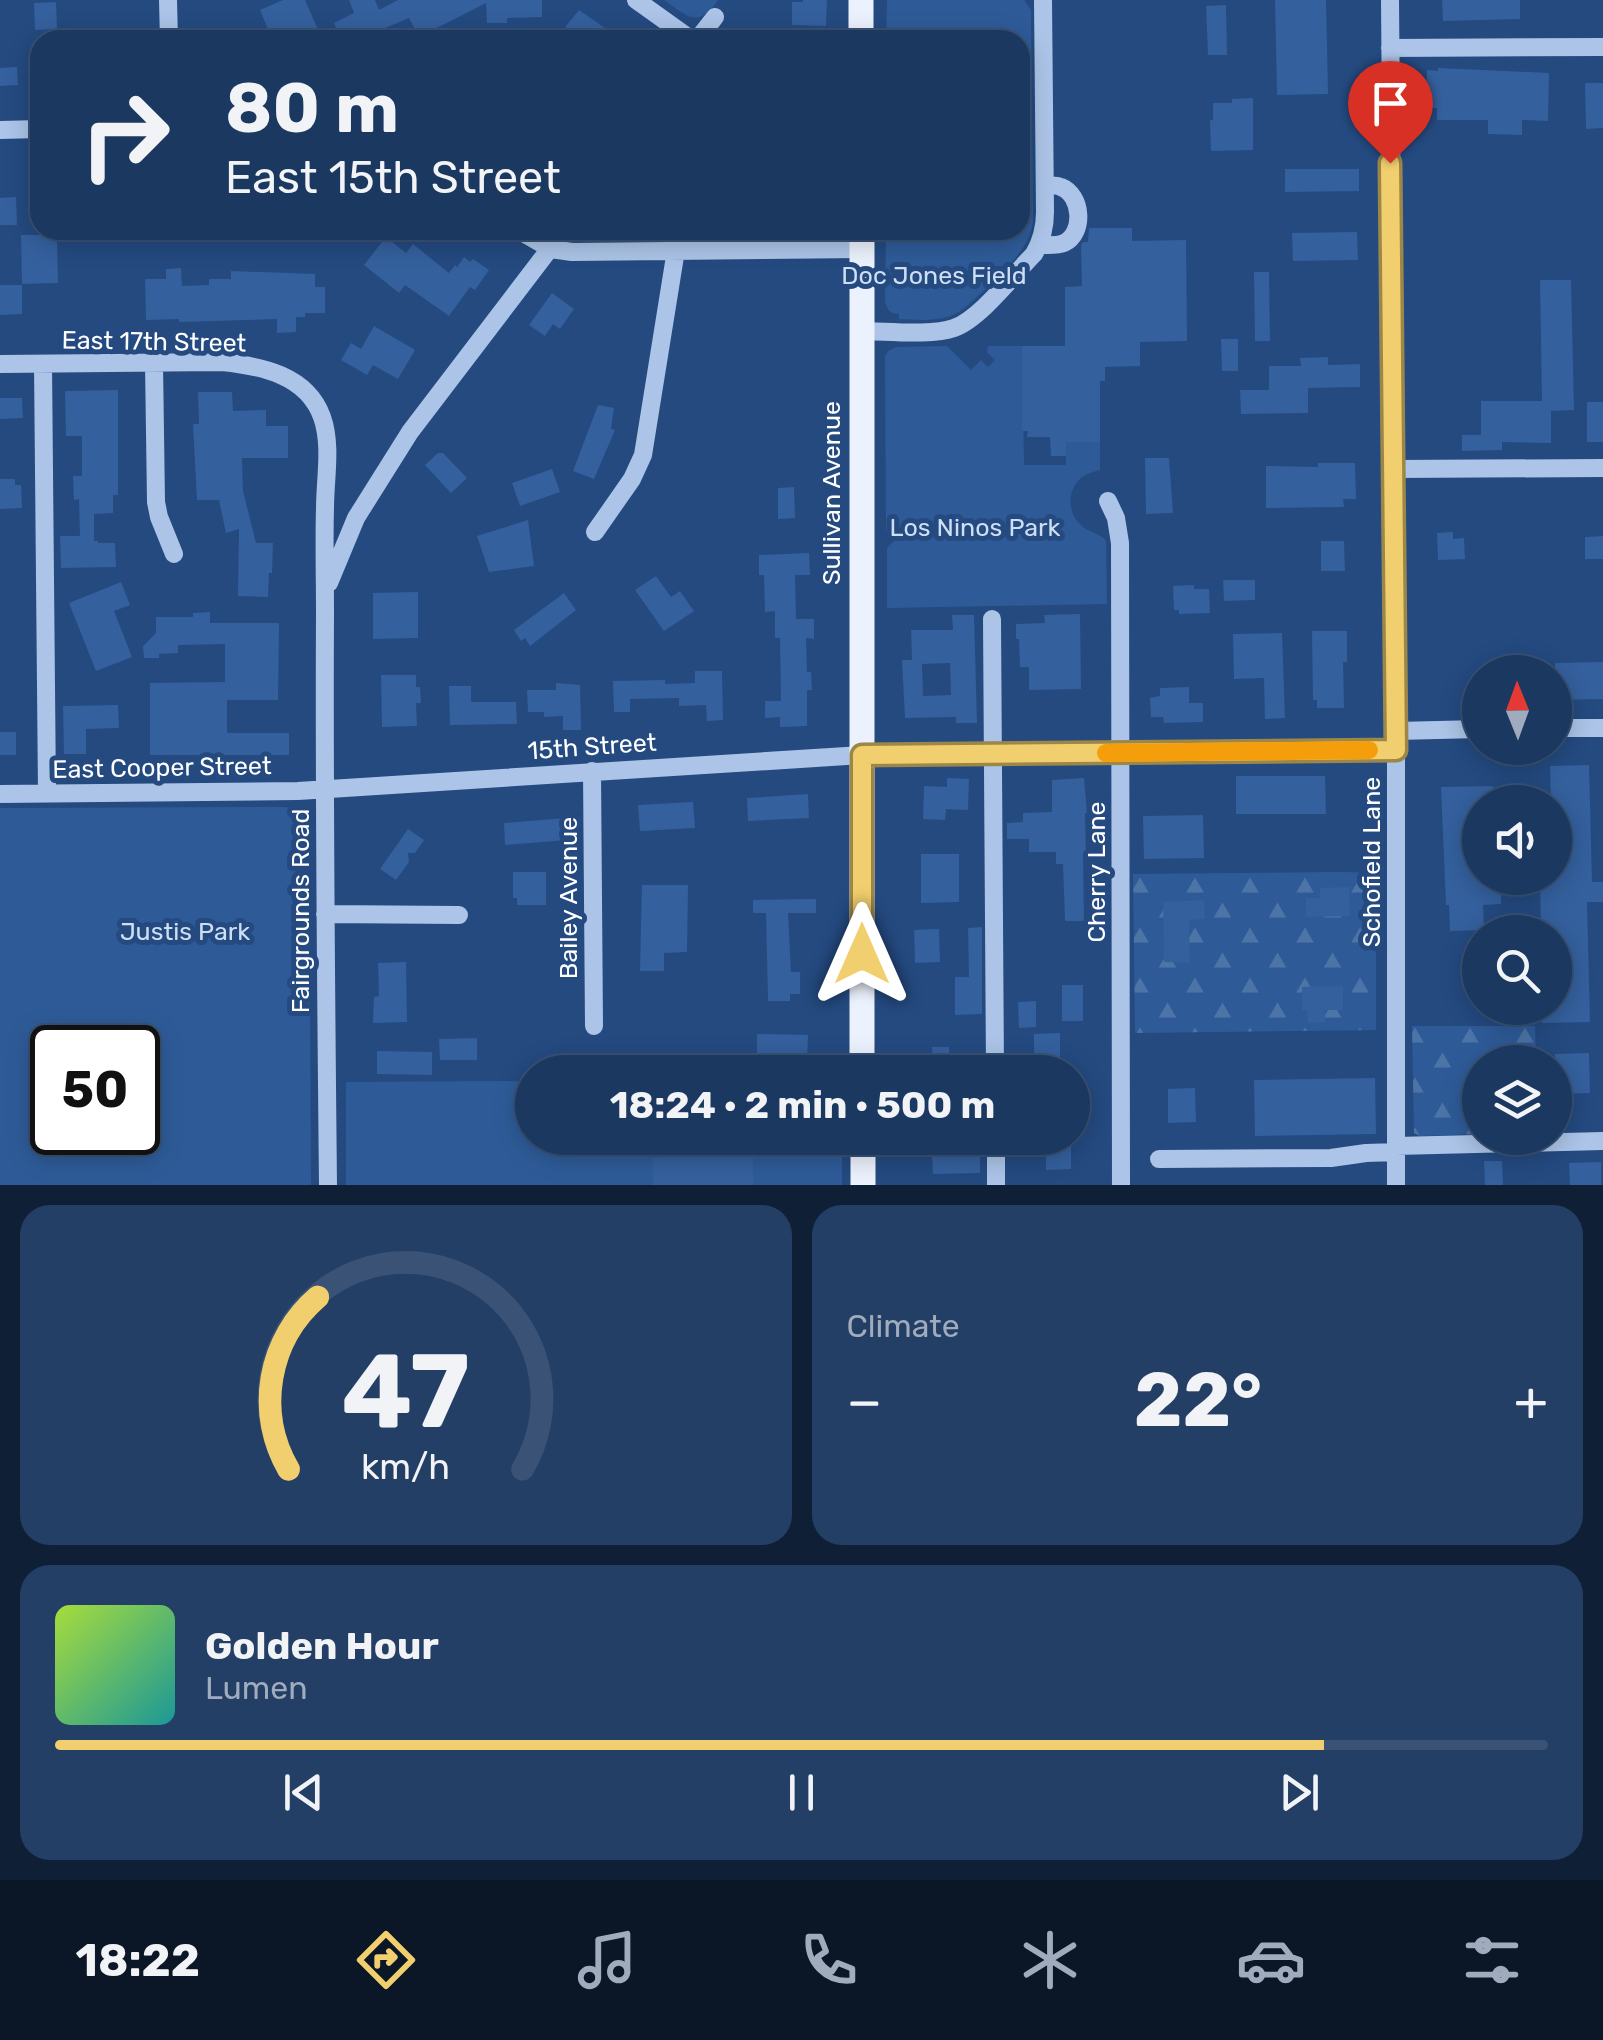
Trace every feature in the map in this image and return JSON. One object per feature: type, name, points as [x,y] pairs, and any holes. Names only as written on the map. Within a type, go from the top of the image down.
[{"type":"main road","points":[[860,0],[861,30]]},
{"type":"main road","name":"Sullivan Avenue","points":[[862,240],[862,1055]]},
{"type":"main road","points":[[862,1155],[862,1185]]},
{"type":"street","points":[[168,0],[169,30]]},
{"type":"street","points":[[636,0],[680,30]]},
{"type":"street","points":[[860,331],[934,331],[957,327],[978,313],[1039,245],[1045,224],[1043,0]]},
{"type":"street","name":"Schofield Lane","points":[[1390,0],[1396,1185]]},
{"type":"street","points":[[703,30],[715,16]]},
{"type":"street","points":[[1390,48],[1603,47]]},
{"type":"street","points":[[0,130],[30,129]]},
{"type":"street","points":[[1039,245],[1067,241],[1078,219],[1078,206],[1066,189],[1045,186]]},
{"type":"street","points":[[534,240],[550,250],[572,252],[862,240]]},
{"type":"street","name":"Fairgrounds Road","points":[[328,1185],[324,592],[356,518],[410,432],[557,240]]},
{"type":"street","points":[[595,532],[632,479],[643,455],[676,250]]},
{"type":"street","points":[[154,363],[156,502],[174,554]]},
{"type":"street","name":"East 17th Street","points":[[0,364],[245,364],[285,376],[302,387],[315,402],[326,434],[324,592]]},
{"type":"street","points":[[43,364],[47,793]]},
{"type":"street","points":[[1393,469],[1603,468]]},
{"type":"street","name":"Cherry Lane","points":[[1108,501],[1116,518],[1120,543],[1121,1185]]},
{"type":"street","points":[[992,619],[995,1055]]},
{"type":"street","points":[[1572,728],[1603,728]]},
{"type":"street","points":[[1396,730],[1462,729]]},
{"type":"street","name":"15th Street","points":[[324,789],[862,755],[1396,750]]},
{"type":"street","name":"Bailey Avenue","points":[[592,771],[594,1026]]},
{"type":"street","name":"East Cooper Street","points":[[0,794],[324,789]]},
{"type":"street","points":[[325,914],[458,915]]},
{"type":"street","points":[[1160,1159],[1331,1158],[1396,1149],[1603,1141]]},
{"type":"street","points":[[996,1155],[996,1185]]},
{"type":"green space","points":[[664,0],[718,0],[704,15],[692,17]]},
{"type":"green space","name":"Doc Jones Field","points":[[887,0],[1024,0],[1031,10],[1030,234],[1030,30],[886,30]]},
{"type":"green space","name":"Doc Jones Field","points":[[886,240],[1027,240],[996,279],[958,312],[943,318],[899,319],[899,314],[888,309]]},
{"type":"green space","name":"Los Ninos Park","points":[[947,346],[971,370],[981,360],[988,367],[995,360],[987,352],[988,346],[1022,346],[1024,465],[1066,465],[1066,442],[1100,442],[1100,470],[1079,480],[1070,502],[1080,524],[1106,541],[1107,604],[887,608],[887,548],[895,540],[886,530],[885,356],[896,347]]},
{"type":"green space","name":"Justis Park","points":[[281,807],[305,812],[309,820],[311,1185],[0,1185],[0,808]]},
{"type":"green space","points":[[1376,873],[1376,1030],[1135,1033],[1133,874]]},
{"type":"green space","points":[[1412,1026],[1535,1026],[1536,1045],[1462,1045],[1462,1135],[1420,1136],[1414,1133]]},
{"type":"green space","points":[[515,1081],[515,1155],[842,1155],[842,1185],[346,1185],[346,1082]]},
{"type":"building","points":[[283,0],[305,0],[318,30],[268,30],[260,10]]},
{"type":"building","points":[[349,0],[375,0],[379,10],[398,0],[542,0],[542,17],[507,18],[507,23],[487,23],[486,3],[433,30],[415,30],[409,18],[381,30],[337,30],[334,23],[354,13]]},
{"type":"building","points":[[827,0],[826,26],[792,25],[792,2]]},
{"type":"building","points":[[1275,0],[1326,0],[1328,94],[1277,95]]},
{"type":"building","points":[[1442,0],[1520,0],[1520,19],[1443,21]]},
{"type":"building","points":[[56,2],[57,29],[35,30],[34,3]]},
{"type":"building","points":[[1226,5],[1227,55],[1208,55],[1206,6]]},
{"type":"building","points":[[579,10],[608,30],[566,30]]},
{"type":"building","points":[[17,67],[18,85],[0,86],[0,68]]},
{"type":"building","points":[[1427,70],[1549,73],[1548,121],[1522,120],[1522,135],[1488,134],[1488,120],[1437,120],[1437,108],[1426,108]]},
{"type":"building","points":[[1585,83],[1603,83],[1603,128],[1586,129]]},
{"type":"building","points":[[1253,98],[1253,150],[1211,151],[1213,103]]},
{"type":"building","points":[[1285,169],[1359,169],[1359,191],[1285,192]]},
{"type":"building","points":[[16,197],[17,225],[0,225],[0,198]]},
{"type":"building","points":[[1089,228],[1132,228],[1132,241],[1186,240],[1187,341],[1140,342],[1140,366],[1105,367],[1105,381],[1100,381],[1100,442],[1066,442],[1066,456],[1051,456],[1050,437],[1027,437],[1028,431],[1022,431],[1022,346],[1065,346],[1065,287],[1082,286],[1081,245],[1088,242]]},
{"type":"building","points":[[1357,232],[1358,260],[1293,261],[1292,233]]},
{"type":"building","points":[[21,235],[30,235],[30,240],[57,240],[58,283],[22,284]]},
{"type":"building","points":[[384,240],[390,240],[406,253],[413,244],[449,273],[464,257],[489,270],[475,290],[470,287],[449,316],[405,285],[399,293],[364,265]]},
{"type":"building","points":[[181,268],[182,286],[209,285],[209,279],[231,279],[231,271],[315,274],[315,287],[325,287],[325,313],[305,313],[305,317],[296,317],[296,332],[277,333],[277,319],[146,320],[145,279],[166,279],[166,269]]},
{"type":"building","points":[[1254,272],[1269,272],[1270,341],[1255,341]]},
{"type":"building","points":[[1540,280],[1571,280],[1574,410],[1551,411],[1551,443],[1502,442],[1502,450],[1462,451],[1462,435],[1481,435],[1481,401],[1542,401]]},
{"type":"building","points":[[0,285],[22,285],[22,314],[0,315]]},
{"type":"building","points":[[552,293],[574,309],[560,329],[553,324],[545,336],[529,325]]},
{"type":"building","points":[[374,326],[415,350],[398,379],[373,365],[367,375],[341,360],[351,343],[361,349]]},
{"type":"building","points":[[1221,339],[1238,339],[1238,371],[1222,371]]},
{"type":"building","points":[[1328,357],[1328,365],[1360,364],[1360,387],[1308,388],[1308,413],[1241,414],[1240,390],[1269,390],[1269,366],[1301,366],[1300,358]]},
{"type":"building","points":[[118,390],[118,495],[113,495],[113,513],[94,514],[94,541],[115,543],[116,567],[61,568],[60,536],[80,536],[79,499],[74,500],[73,476],[82,476],[82,436],[66,436],[65,391]]},
{"type":"building","points":[[198,392],[232,392],[233,411],[266,410],[266,426],[288,426],[288,458],[242,458],[243,491],[256,543],[273,543],[268,597],[238,596],[239,529],[226,533],[219,500],[197,500],[193,424],[199,424]]},
{"type":"building","points":[[0,398],[22,398],[23,418],[0,419]]},
{"type":"building","points":[[1587,402],[1603,402],[1603,442],[1587,442]]},
{"type":"building","points":[[598,405],[614,408],[611,429],[615,430],[594,479],[573,471]]},
{"type":"building","points":[[443,453],[467,478],[451,493],[425,465]]},
{"type":"building","points":[[1145,458],[1169,458],[1173,513],[1146,514]]},
{"type":"building","points":[[1318,463],[1355,463],[1356,499],[1343,499],[1344,507],[1266,508],[1266,466],[1318,467]]},
{"type":"building","points":[[552,469],[560,492],[520,506],[512,483]]},
{"type":"building","points":[[0,479],[15,479],[15,485],[21,485],[22,508],[0,509]]},
{"type":"building","points":[[794,487],[795,518],[778,519],[778,488]]},
{"type":"building","points":[[528,520],[534,566],[489,572],[477,536]]},
{"type":"building","points":[[1453,532],[1453,539],[1464,538],[1465,559],[1438,560],[1437,533]]},
{"type":"building","points":[[1603,536],[1603,559],[1585,559],[1585,537]]},
{"type":"building","points":[[1321,541],[1344,541],[1345,571],[1321,571]]},
{"type":"building","points":[[809,553],[810,575],[795,575],[796,619],[814,619],[814,639],[806,638],[812,690],[807,690],[807,726],[780,727],[780,717],[765,718],[765,701],[781,701],[780,638],[775,638],[775,611],[765,612],[759,555]]},
{"type":"building","points":[[656,576],[671,597],[680,591],[694,611],[664,631],[635,590]]},
{"type":"building","points":[[1223,580],[1255,580],[1255,600],[1224,601]]},
{"type":"building","points":[[121,582],[130,605],[114,611],[132,657],[96,671],[69,603]]},
{"type":"building","points":[[1194,585],[1194,589],[1209,589],[1210,613],[1179,614],[1179,610],[1174,610],[1173,586]]},
{"type":"building","points":[[418,592],[418,638],[373,639],[373,593]]},
{"type":"building","points":[[564,593],[576,610],[530,646],[525,638],[521,641],[514,630]]},
{"type":"building","points":[[210,612],[210,623],[279,623],[278,700],[227,700],[227,733],[289,733],[289,755],[150,755],[150,683],[225,682],[225,644],[178,645],[178,653],[159,654],[159,658],[144,658],[143,646],[156,633],[156,617],[193,617],[193,613]]},
{"type":"building","points":[[1080,614],[1081,689],[1029,690],[1029,667],[1020,667],[1016,624],[1045,623],[1044,615]]},
{"type":"building","points":[[952,615],[974,615],[977,723],[956,723],[956,717],[905,718],[902,660],[912,660],[911,630],[953,630]],"holes":[[[950,663],[951,695],[923,696],[922,664]]]},
{"type":"building","points":[[1312,631],[1347,631],[1344,708],[1317,708],[1317,700],[1313,700]]},
{"type":"building","points":[[1282,633],[1285,718],[1265,719],[1264,678],[1234,679],[1233,634]]},
{"type":"building","points":[[1603,662],[1603,699],[1572,700],[1572,663]]},
{"type":"building","points":[[695,671],[722,671],[723,720],[707,721],[706,705],[679,706],[679,698],[630,699],[630,712],[614,712],[613,681],[695,683]]},
{"type":"building","points":[[381,675],[416,675],[421,703],[416,703],[417,726],[382,727]]},
{"type":"building","points":[[556,683],[580,685],[581,730],[563,730],[563,716],[544,717],[544,712],[528,712],[527,690],[556,690]]},
{"type":"building","points":[[449,686],[471,686],[471,702],[516,702],[517,724],[450,725]]},
{"type":"building","points":[[1189,687],[1189,703],[1203,703],[1203,722],[1164,723],[1163,717],[1151,717],[1150,698],[1160,696],[1160,688]]},
{"type":"building","points":[[118,705],[119,728],[86,729],[86,754],[64,754],[63,706]]},
{"type":"building","points":[[0,732],[16,732],[16,755],[0,755]]},
{"type":"building","points":[[1589,765],[1592,882],[1603,882],[1603,902],[1587,902],[1590,1022],[1572,1022],[1572,915],[1541,915],[1540,895],[1572,895],[1572,785],[1551,785],[1550,766]]},
{"type":"building","points":[[1236,776],[1325,776],[1326,814],[1236,814]]},
{"type":"building","points":[[947,778],[969,779],[968,810],[946,809],[945,820],[923,819],[924,786],[947,787]]},
{"type":"building","points":[[1084,778],[1084,921],[1065,921],[1063,864],[1056,864],[1056,852],[1029,852],[1029,839],[1007,839],[1007,823],[1023,822],[1023,813],[1052,812],[1052,780]]},
{"type":"building","points":[[1441,787],[1462,787],[1462,895],[1501,895],[1501,904],[1483,905],[1483,915],[1462,915],[1462,931],[1450,931],[1446,905]]},
{"type":"building","points":[[808,794],[809,818],[748,821],[747,798]]},
{"type":"building","points":[[693,802],[695,828],[640,831],[638,805]]},
{"type":"building","points":[[1203,815],[1204,858],[1144,859],[1143,816]]},
{"type":"building","points":[[565,818],[567,840],[505,845],[504,823]]},
{"type":"building","points":[[408,829],[424,840],[415,853],[408,853],[409,862],[396,880],[380,869]]},
{"type":"building","points":[[921,854],[959,854],[959,902],[921,903]]},
{"type":"building","points":[[513,872],[546,872],[546,905],[517,905],[517,898],[513,898]]},
{"type":"building","points":[[642,885],[688,885],[687,952],[664,953],[664,971],[640,971]]},
{"type":"building","points":[[1349,887],[1350,916],[1306,917],[1306,898],[1320,898],[1320,888]]},
{"type":"building","points":[[816,899],[816,913],[788,913],[791,972],[800,972],[800,994],[790,994],[790,1001],[768,1001],[766,913],[753,913],[753,900]]},
{"type":"building","points":[[1204,900],[1205,919],[1189,920],[1190,963],[1164,962],[1163,902]]},
{"type":"building","points":[[982,927],[982,1014],[955,1015],[955,977],[969,977],[968,928]]},
{"type":"building","points":[[939,929],[940,962],[915,963],[914,930]]},
{"type":"building","points":[[406,962],[407,1022],[373,1023],[374,997],[379,996],[378,963]]},
{"type":"building","points":[[1062,985],[1083,985],[1083,1021],[1062,1021]]},
{"type":"building","points":[[1343,986],[1343,1010],[1325,1010],[1325,1022],[1308,1023],[1307,1010],[1302,1010],[1302,987]]},
{"type":"building","points":[[1036,1001],[1036,1027],[1019,1028],[1018,1002]]},
{"type":"building","points":[[1060,1033],[1060,1055],[1034,1055],[1034,1034]]},
{"type":"building","points":[[757,1034],[808,1035],[807,1055],[757,1055]]},
{"type":"building","points":[[477,1038],[477,1060],[440,1060],[439,1039]]},
{"type":"building","points":[[932,1047],[949,1047],[949,1054],[978,1053],[978,1055],[932,1055]]},
{"type":"building","points":[[377,1051],[432,1052],[432,1075],[377,1074]]},
{"type":"building","points":[[1589,1053],[1590,1093],[1572,1094],[1572,1054]]},
{"type":"building","points":[[1375,1078],[1376,1134],[1255,1136],[1254,1080]]},
{"type":"building","points":[[1195,1088],[1196,1122],[1168,1123],[1168,1089]]},
{"type":"building","points":[[932,1155],[980,1155],[980,1173],[933,1174]]},
{"type":"building","points":[[1046,1155],[1071,1155],[1071,1169],[1046,1170]]},
{"type":"building","points":[[753,1156],[753,1185],[653,1185],[653,1158]]},
{"type":"building","points":[[1484,1161],[1502,1161],[1503,1185],[1485,1185]]},
{"type":"building","points":[[1601,1162],[1601,1185],[1570,1185],[1569,1163]]},
{"type":"slow traffic","points":[[1106,753],[1369,750]]},
{"type":"route","points":[[862,954],[862,755],[1396,750],[1390,163]]}]
